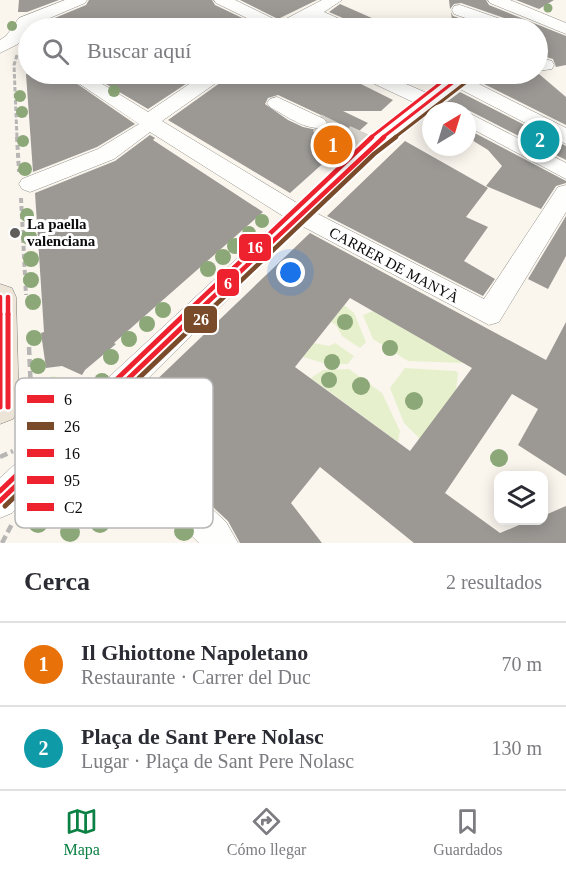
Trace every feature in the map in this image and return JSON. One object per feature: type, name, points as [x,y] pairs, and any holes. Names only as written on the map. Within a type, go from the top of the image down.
[{"type":"main road","points":[[0,406],[13,298]]},
{"type":"street","points":[[35,18],[79,0]]},
{"type":"street","points":[[222,0],[259,18]]},
{"type":"street","points":[[299,18],[334,0]]},
{"type":"street","points":[[496,0],[528,18]]},
{"type":"street","points":[[460,10],[482,18]]},
{"type":"street","points":[[310,12],[323,18]]},
{"type":"street","points":[[548,21],[566,13]]},
{"type":"street","points":[[548,26],[566,29]]},
{"type":"street","points":[[11,51],[12,40],[18,32]]},
{"type":"street","name":"CARRER DE MANYÀ","points":[[88,84],[145,125],[300,215],[489,314],[566,193]]},
{"type":"street","points":[[23,186],[106,154],[202,84]]},
{"type":"street","points":[[394,84],[434,102]]},
{"type":"street","points":[[443,102],[456,84]]},
{"type":"street","points":[[473,84],[566,137]]},
{"type":"street","points":[[277,103],[317,123]]},
{"type":"street","points":[[130,378],[369,148],[422,116]]},
{"type":"street","points":[[476,122],[566,172]]},
{"type":"street","points":[[510,141],[536,122]]},
{"type":"street","points":[[0,501],[15,486]]},
{"type":"path","points":[[11,51],[14,64],[23,186],[13,298]]},
{"type":"path","points":[[29,345],[31,378]]},
{"type":"path","points":[[0,457],[15,451]]},
{"type":"green space","points":[[344,305],[354,313],[366,342],[360,348],[342,336],[336,325],[331,322]]},
{"type":"green space","points":[[373,311],[464,363],[408,361],[373,339],[363,315]]},
{"type":"green space","points":[[314,343],[329,346],[335,343],[354,356],[348,364],[327,364],[303,357]]},
{"type":"green space","points":[[405,368],[456,371],[458,373],[456,390],[420,439],[404,423],[390,388]]},
{"type":"green space","points":[[349,369],[382,393],[400,431],[398,442],[311,378],[323,370]]},
{"type":"building","points":[[19,0],[59,0],[27,12],[18,12]]},
{"type":"building","points":[[89,0],[212,0],[215,5],[242,18],[55,18],[86,5]]},
{"type":"building","points":[[240,0],[317,0],[280,18]]},
{"type":"building","points":[[449,0],[486,0],[489,5],[521,18],[504,18],[461,3],[454,4],[450,9]]},
{"type":"building","points":[[516,0],[554,0],[539,9]]},
{"type":"building","points":[[340,4],[372,18],[343,18],[329,12]]},
{"type":"building","points":[[548,29],[566,36],[566,65],[556,67],[553,59],[548,58]]},
{"type":"building","points":[[548,82],[566,97],[566,125],[484,84],[548,84]]},
{"type":"building","points":[[27,84],[77,84],[135,124],[97,147],[33,172]]},
{"type":"building","points":[[106,84],[186,84],[148,109]]},
{"type":"building","points":[[218,84],[361,84],[393,100],[381,111],[343,111],[368,123],[290,193],[168,120]],"holes":[[[278,95],[325,117],[329,124],[324,129],[317,130],[303,127],[265,104],[268,98]]]},
{"type":"building","points":[[460,92],[566,146],[566,160],[476,114],[476,102],[447,102]]},
{"type":"building","points":[[476,134],[566,183],[556,186],[541,209],[486,186],[502,166],[488,150],[476,143]]},
{"type":"building","points":[[150,135],[155,138],[153,140],[263,212],[114,343],[116,344],[82,375],[62,366],[46,368],[41,333],[44,332],[35,193],[115,161]]},
{"type":"building","points":[[405,141],[422,151],[422,156],[431,156],[488,188],[466,217],[488,227],[464,261],[495,279],[483,296],[327,216]]},
{"type":"building","points":[[566,216],[566,256],[548,289],[528,279]]},
{"type":"building","points":[[310,233],[546,360],[566,322],[566,476],[518,445],[538,409],[512,394],[445,493],[500,533],[519,525],[548,525],[548,514],[566,506],[566,543],[414,543],[320,467],[291,503],[322,543],[240,543],[228,521],[213,506],[213,378],[158,378]],"holes":[[[350,298],[472,368],[410,451],[295,367]]]},
{"type":"tunnel","points":[[317,123],[348,138]]},
{"type":"tunnel","points":[[345,137],[369,148]]},
{"type":"transit line","name":"16","points":[[118,378],[364,143],[439,84]]},
{"type":"transit line","name":"6","points":[[129,378],[369,148],[451,84]]},
{"type":"transit line","name":"26","points":[[139,378],[374,154],[464,84]]},
{"type":"transit line","name":"95","points":[[0,297],[0,407]]},
{"type":"transit line","name":"C2","points":[[8,297],[8,407]]},
{"type":"transit line","name":"16","points":[[0,491],[15,477]]},
{"type":"transit line","name":"6","points":[[0,501],[15,487]]},
{"type":"transit line","name":"26","points":[[5,506],[15,496]]},
{"type":"place","name":"Plaça de Sant Pere Nolasc","points":[[540,140]]},
{"type":"place","name":"Il Ghiottone Napoletano","points":[[333,145]]},
{"type":"place","name":"La paella valenciana","points":[[15,233]]}]
